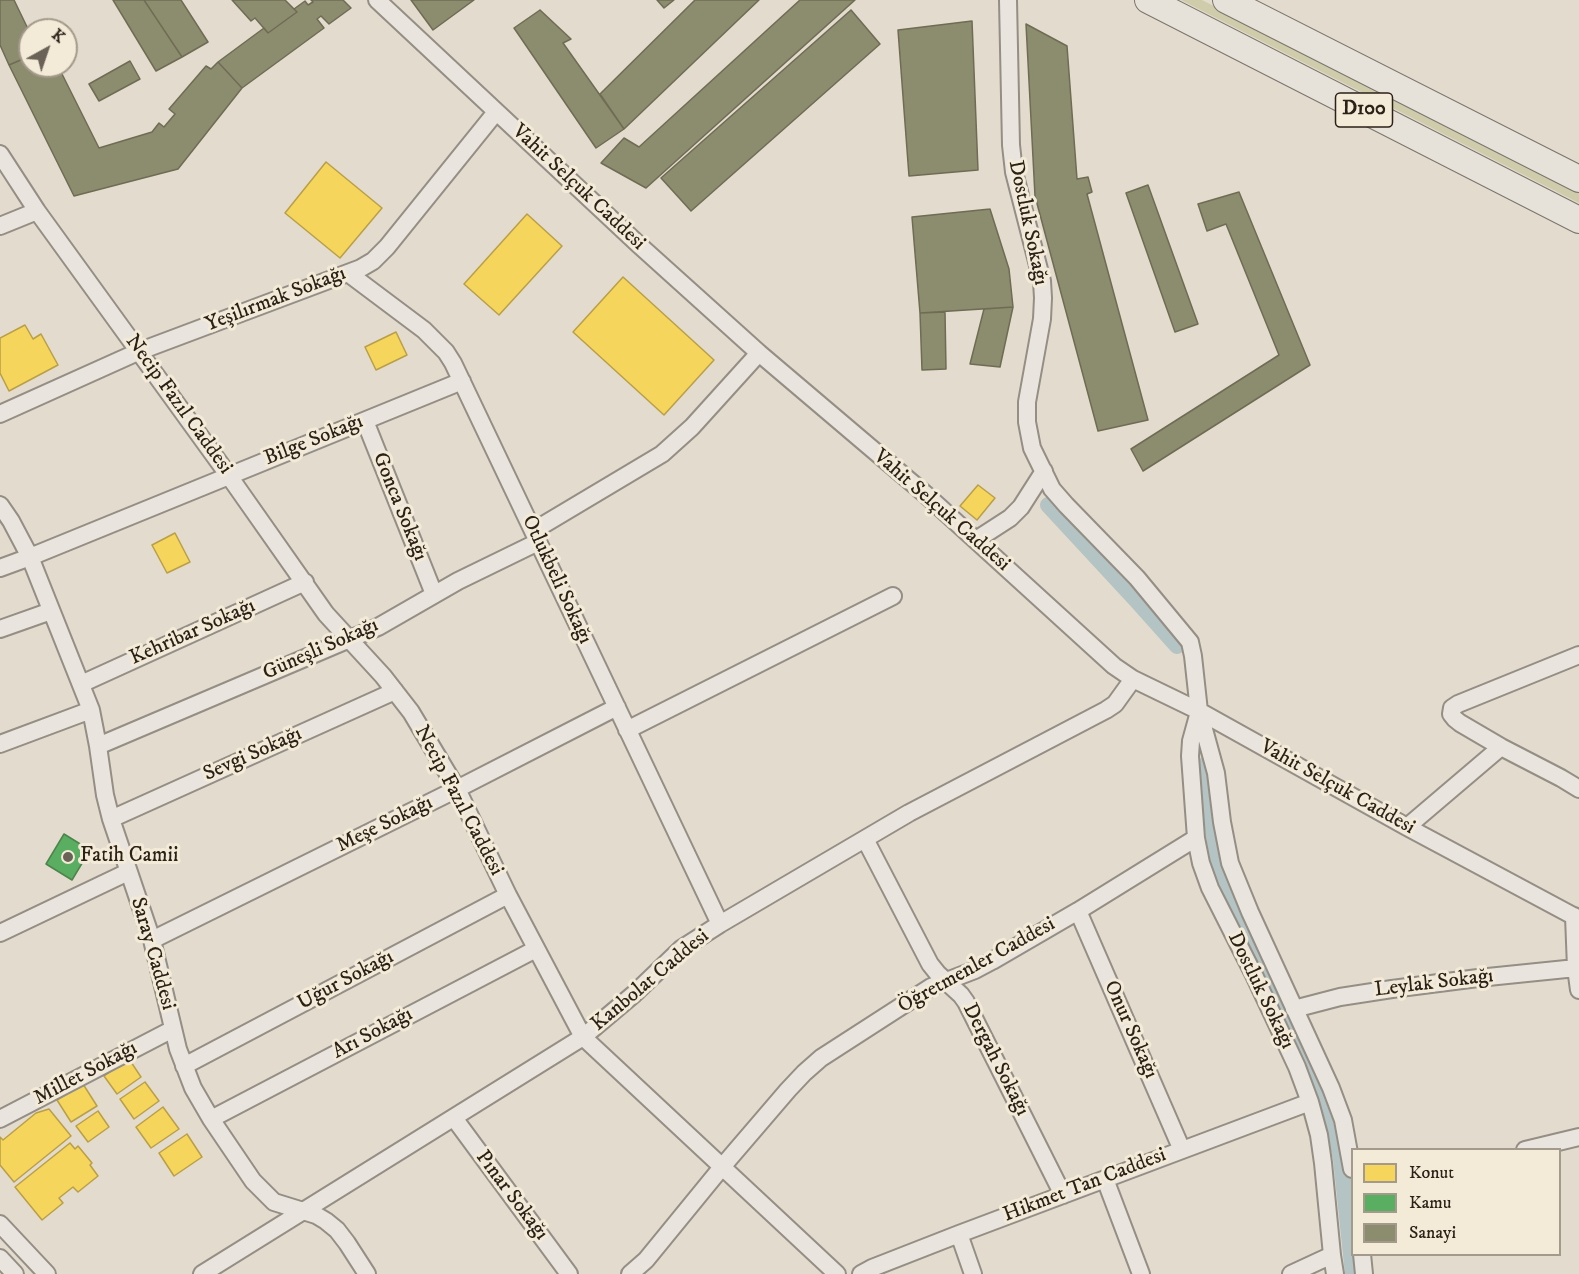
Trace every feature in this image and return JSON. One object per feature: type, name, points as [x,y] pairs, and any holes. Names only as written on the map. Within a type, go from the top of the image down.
[{"type":"highway","name":"D100","points":[[1148,0],[1579,220]]},
{"type":"highway","name":"D100","points":[[1226,0],[1579,179]]},
{"type":"street","name":"Vahit Selçuk Caddesi","points":[[376,0],[759,353],[924,493],[1114,666],[1133,679],[1199,711],[1576,918]]},
{"type":"street","name":"Dostluk Sokağı","points":[[1008,0],[1011,145],[1014,172],[1042,281],[1043,298],[1042,319],[1027,402],[1027,422],[1032,448],[1052,489],[1137,578],[1190,642],[1199,711],[1216,773],[1230,863],[1338,1105],[1351,1159]]},
{"type":"street","name":"Yeşilırmak Sokağı","points":[[0,414],[140,351],[348,273],[373,261],[387,247],[496,112]]},
{"type":"street","name":"Necip Fazıl Caddesi","points":[[0,154],[37,211],[140,351],[326,614],[411,712],[457,789],[508,896],[583,1037],[837,1274]]},
{"type":"street","points":[[0,226],[37,211]]},
{"type":"street","name":"Otlukbeli Sokağı","points":[[348,273],[424,330],[446,352],[462,381],[720,924]]},
{"type":"street","name":"Güneşli Sokağı","points":[[98,746],[378,627],[536,537],[669,448],[692,427],[759,353]]},
{"type":"street","name":"Bilge Sokağı","points":[[0,568],[462,381]]},
{"type":"street","name":"Gonca Sokağı","points":[[365,421],[434,594]]},
{"type":"street","points":[[976,540],[1010,518],[1021,507],[1044,471]]},
{"type":"street","name":"Saray Caddesi","points":[[0,505],[30,557],[91,710],[111,819],[152,940],[173,1029],[193,1088],[253,1181],[265,1194],[274,1202],[316,1215],[337,1230],[368,1274]]},
{"type":"street","name":"Kehribar Sokağı","points":[[81,684],[305,582]]},
{"type":"street","points":[[627,730],[893,596]]},
{"type":"street","points":[[0,629],[51,611]]},
{"type":"street","points":[[1575,781],[1501,747],[1455,719],[1451,714],[1452,708],[1458,704],[1579,654]]},
{"type":"street","name":"Kanbolat Caddesi","points":[[202,1274],[583,1037],[634,994],[681,949],[720,924],[953,788],[1107,710],[1115,704],[1133,679]]},
{"type":"street","name":"Sevgi Sokağı","points":[[111,819],[395,691]]},
{"type":"street","name":"Meşe Sokağı","points":[[152,940],[617,707]]},
{"type":"street","points":[[0,744],[91,710]]},
{"type":"street","name":"Dostluk Sokağı","points":[[1199,711],[1191,741],[1190,756],[1196,838],[1201,863],[1210,888],[1297,1067],[1310,1102],[1323,1163],[1335,1274]]},
{"type":"street","points":[[1407,827],[1501,747]]},
{"type":"street","name":"Öğretmenler Caddesi","points":[[630,1274],[646,1260],[788,1090],[821,1058],[932,987],[992,962],[1196,838]]},
{"type":"street","name":"Dergah Sokağı","points":[[865,839],[921,949],[938,974],[955,988],[966,1002],[1063,1195]]},
{"type":"street","points":[[0,933],[128,872]]},
{"type":"street","name":"Uğur Sokağı","points":[[184,1066],[508,896]]},
{"type":"street","name":"Onur Sokağı","points":[[1078,911],[1182,1150]]},
{"type":"street","points":[[1576,918],[1576,968],[1579,990]]},
{"type":"street","name":"Arı Sokağı","points":[[211,1119],[536,949]]},
{"type":"street","name":"Leylak Sokağı","points":[[1294,1009],[1340,997],[1392,989],[1576,968]]},
{"type":"street","name":"Millet Sokağı","points":[[0,1119],[173,1029]]},
{"type":"street","name":"Hikmet Tan Caddesi","points":[[861,1274],[959,1234],[1310,1102]]},
{"type":"street","name":"Pınar Sokağı","points":[[454,1118],[569,1274]]},
{"type":"street","points":[[1530,1148],[1579,1137]]},
{"type":"street","points":[[1105,1179],[1141,1274]]},
{"type":"street","points":[[0,1224],[47,1274]]},
{"type":"street","points":[[959,1234],[973,1274]]},
{"type":"street","points":[[1291,1274],[1332,1255]]},
{"type":"street","points":[[1362,1256],[1364,1274]]},
{"type":"street","points":[[0,1258],[15,1274]]},
{"type":"shaded area","points":[[1181,0],[1202,0],[1337,68],[1579,192],[1579,203]]},
{"type":"building: Konut","points":[[326,162],[382,208],[340,258],[285,213]]},
{"type":"building: Konut","points":[[527,214],[562,246],[499,315],[464,284]]},
{"type":"building: Konut","points":[[623,277],[714,360],[664,415],[573,332]]},
{"type":"building: Konut","points":[[25,325],[33,339],[41,334],[58,365],[9,391],[0,373],[0,338]]},
{"type":"building: Konut","points":[[396,332],[407,355],[376,370],[365,347]]},
{"type":"building: Konut","points":[[978,485],[995,498],[977,520],[960,506]]},
{"type":"building: Konut","points":[[175,533],[190,562],[167,573],[152,545]]},
{"type":"building: Konut","points":[[129,1059],[141,1077],[117,1094],[104,1076]]},
{"type":"building: Konut","points":[[145,1082],[159,1101],[134,1119],[120,1099]]},
{"type":"building: Konut","points":[[83,1084],[97,1106],[71,1122],[57,1100]]},
{"type":"building: Konut","points":[[163,1107],[179,1129],[151,1148],[136,1127]]},
{"type":"building: Konut","points":[[49,1109],[71,1136],[14,1182],[0,1165],[0,1137],[3,1140],[36,1113]]},
{"type":"building: Konut","points":[[98,1111],[109,1127],[88,1142],[76,1126]]},
{"type":"building: Konut","points":[[187,1134],[202,1157],[174,1176],[159,1153]]},
{"type":"building: Konut","points":[[70,1143],[75,1149],[78,1146],[92,1163],[90,1165],[98,1176],[78,1192],[73,1187],[59,1198],[63,1203],[42,1220],[15,1187]]},
{"type":"building: Kamu","name":"Fatih Camii","points":[[64,834],[90,850],[72,880],[46,864]]},
{"type":"building: Sanayi","points":[[0,0],[14,0],[23,18],[18,18],[18,61],[9,65],[0,45]]},
{"type":"building: Sanayi","points":[[113,0],[144,0],[182,57],[156,71]]},
{"type":"building: Sanayi","points":[[144,0],[181,0],[208,42],[182,57]]},
{"type":"building: Sanayi","points":[[232,0],[285,0],[297,12],[268,33],[255,18],[251,21]]},
{"type":"building: Sanayi","points":[[311,0],[343,0],[351,8],[329,24],[321,16],[317,19],[324,28],[242,88],[218,62],[264,28],[268,33],[297,12],[294,9],[305,1],[308,5],[313,2]]},
{"type":"building: Sanayi","points":[[411,0],[474,0],[433,30]]},
{"type":"building: Sanayi","points":[[657,0],[674,0],[664,8]]},
{"type":"building: Sanayi","points":[[695,0],[759,0],[624,129],[600,94]]},
{"type":"building: Sanayi","points":[[800,0],[855,0],[646,188],[601,163],[624,138],[639,147]]},
{"type":"building: Sanayi","points":[[540,10],[571,39],[563,43],[624,129],[596,148],[514,28]]},
{"type":"building: Sanayi","points":[[851,10],[880,44],[691,211],[661,178]]},
{"type":"building: Sanayi","points":[[972,21],[978,170],[909,176],[898,30]]},
{"type":"building: Sanayi","points":[[1026,24],[1067,46],[1077,179],[1088,177],[1092,192],[1087,194],[1148,420],[1098,431],[1035,196]]},
{"type":"building: Sanayi","points":[[18,61],[18,78],[64,78],[99,148],[152,132],[159,123],[164,127],[175,114],[169,109],[206,66],[211,69],[218,62],[242,88],[178,169],[74,196],[9,65]]},
{"type":"building: Sanayi","points":[[130,61],[140,79],[99,101],[89,84]]},
{"type":"building: Sanayi","points":[[1148,185],[1198,324],[1175,332],[1126,193]]},
{"type":"building: Sanayi","points":[[1239,192],[1310,365],[1143,471],[1131,449],[1279,355],[1226,224],[1207,231],[1198,204]]},
{"type":"building: Sanayi","points":[[990,209],[1009,269],[1013,307],[920,313],[912,217]]},
{"type":"building: Sanayi","points":[[1013,307],[1000,367],[970,364],[984,309]]},
{"type":"building: Sanayi","points":[[945,312],[946,369],[922,370],[920,313]]},
{"type":"waterway","points":[[1048,505],[1177,646]]},
{"type":"waterway","points":[[1203,766],[1218,862],[1331,1115],[1341,1159],[1351,1255]]},
{"type":"waterway","points":[[1351,1256],[1353,1274]]},
{"type":"place","name":"Fatih Camii","points":[[68,857]]}]
